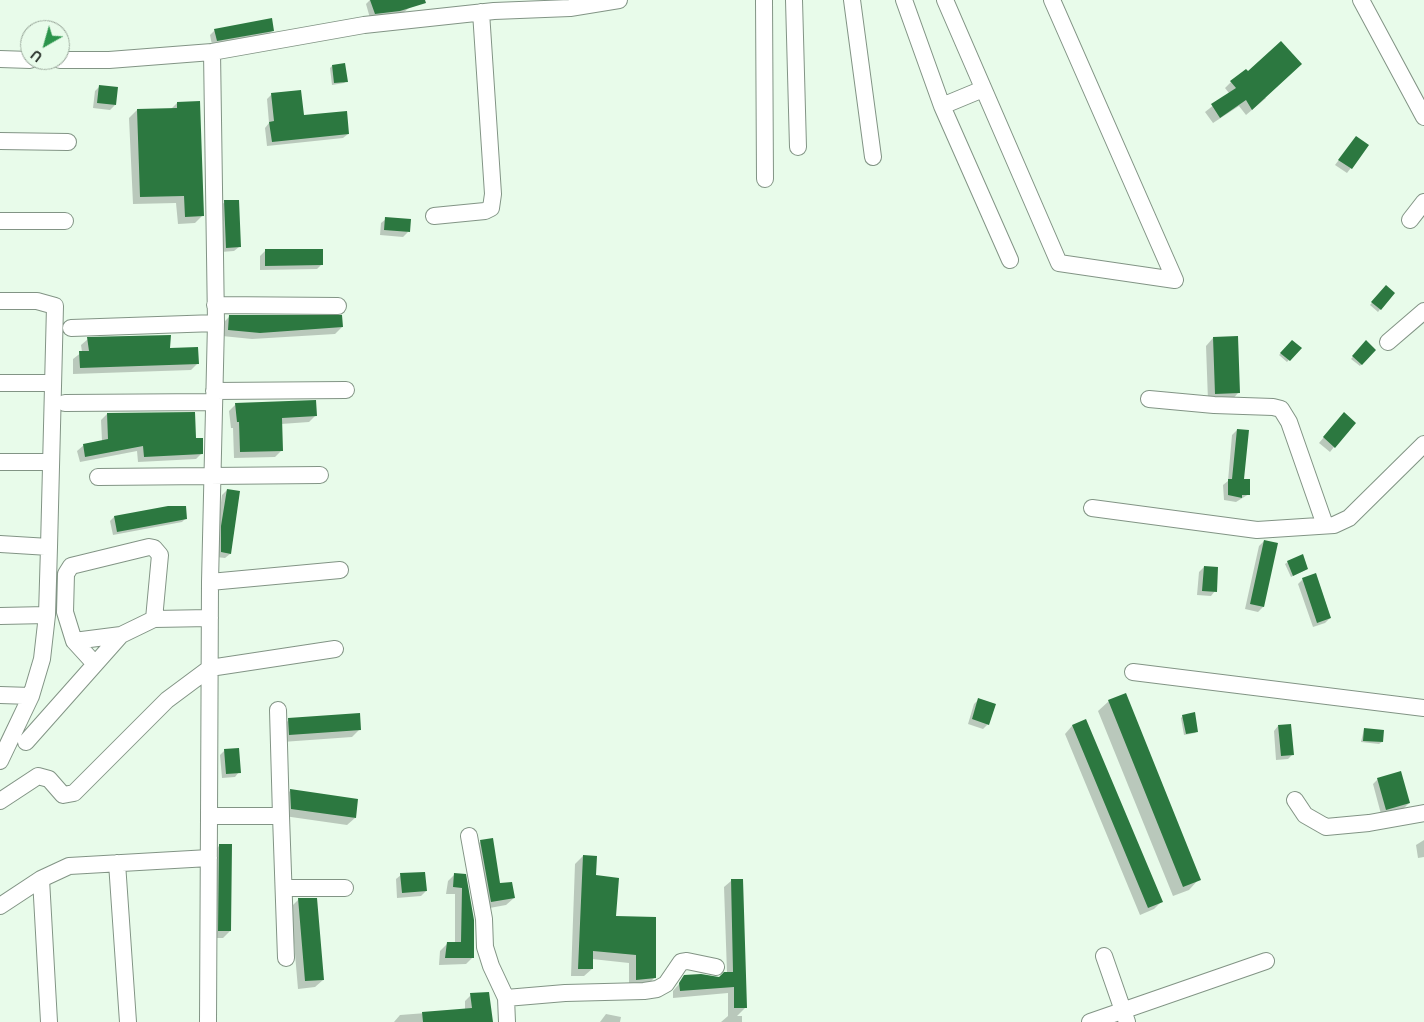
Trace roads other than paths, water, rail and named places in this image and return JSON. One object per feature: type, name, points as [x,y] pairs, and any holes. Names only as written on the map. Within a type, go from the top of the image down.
[{"type":"street","points":[[70,60],[109,60],[212,52],[364,25],[488,7],[570,8],[619,0]]},
{"type":"street","points":[[764,0],[766,179]]},
{"type":"street","points":[[794,0],[798,147]]},
{"type":"street","points":[[852,0],[873,157]]},
{"type":"street","points":[[904,0],[942,106],[1010,260]]},
{"type":"street","points":[[945,0],[1059,263],[1175,280],[1052,0]]},
{"type":"street","points":[[1361,0],[1424,117]]},
{"type":"street","points":[[434,216],[485,211],[491,208],[493,194],[488,7]]},
{"type":"street","points":[[208,1022],[210,582],[216,323],[212,52]]},
{"type":"street","points":[[0,60],[20,60]]},
{"type":"street","points":[[942,106],[983,89]]},
{"type":"street","points":[[0,141],[68,142]]},
{"type":"street","points":[[1410,220],[1424,202]]},
{"type":"street","points":[[0,221],[65,221]]},
{"type":"street","points":[[0,301],[37,301],[55,306],[47,615],[42,659],[31,696],[0,761]]},
{"type":"street","points":[[215,305],[338,306]]},
{"type":"street","points":[[1388,342],[1424,311]]},
{"type":"street","points":[[71,328],[216,323]]},
{"type":"street","points":[[0,383],[53,383]]},
{"type":"street","points":[[65,404],[346,390]]},
{"type":"street","points":[[1149,399],[1281,409],[1289,422],[1325,525]]},
{"type":"street","points":[[1092,508],[1258,530],[1342,522],[1349,518],[1424,444]]},
{"type":"street","points":[[0,462],[51,462]]},
{"type":"street","points":[[98,477],[320,474]]},
{"type":"street","points":[[0,544],[49,546]]},
{"type":"street","points":[[95,664],[74,641],[64,612],[66,574],[71,566],[149,547],[154,548],[160,554],[154,619]]},
{"type":"street","points":[[210,582],[340,570]]},
{"type":"street","points":[[0,616],[47,615]]},
{"type":"street","points":[[74,641],[120,635],[154,619],[210,618]]},
{"type":"street","points":[[26,742],[120,635]]},
{"type":"street","points":[[0,801],[38,776],[49,779],[63,795],[74,793],[167,700],[210,668],[335,649]]},
{"type":"street","points":[[1133,672],[1424,708]]},
{"type":"street","points":[[0,695],[31,696]]},
{"type":"street","points":[[278,710],[286,958]]},
{"type":"street","points":[[1295,800],[1305,815],[1326,827],[1369,823],[1424,813]]},
{"type":"street","points":[[209,816],[281,816]]},
{"type":"street","points":[[469,836],[484,919],[485,947],[491,966],[506,998],[507,1022]]},
{"type":"street","points":[[0,906],[41,880],[69,866],[209,858]]},
{"type":"street","points":[[118,863],[128,1022]]},
{"type":"street","points":[[41,880],[49,1022]]},
{"type":"street","points":[[284,888],[345,888]]},
{"type":"street","points":[[1104,956],[1125,1016]]},
{"type":"street","points":[[506,998],[565,993],[644,991],[657,989],[666,984],[681,962],[687,961],[716,967]]},
{"type":"street","points":[[1090,1022],[1125,1016],[1266,961]]}]
